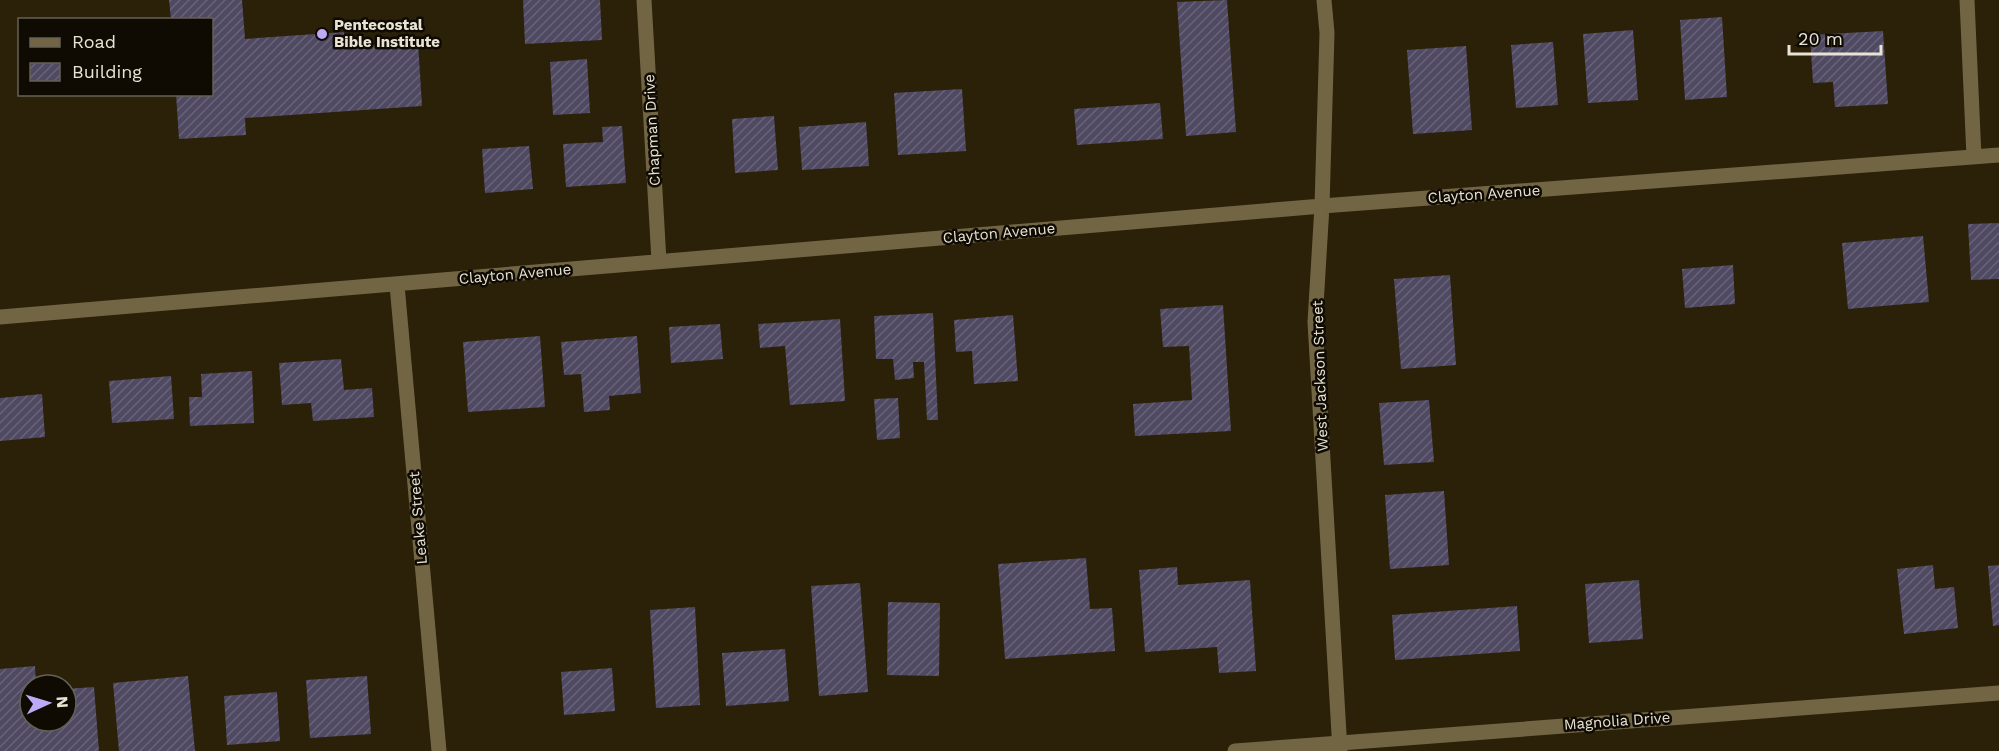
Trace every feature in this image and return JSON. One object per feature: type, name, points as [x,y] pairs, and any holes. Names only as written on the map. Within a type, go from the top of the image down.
[{"type":"street","name":"Chapman Drive","points":[[644,0],[659,261]]},
{"type":"street","name":"West Jackson Street","points":[[1324,0],[1327,33],[1323,206],[1315,322],[1340,746]]},
{"type":"street","points":[[1967,0],[1974,157]]},
{"type":"street","name":"Clayton Avenue","points":[[0,317],[1323,206],[1999,155]]},
{"type":"street","name":"Leake Street","points":[[397,285],[440,751]]},
{"type":"street","name":"Magnolia Drive","points":[[1236,751],[1340,746],[1999,693]]},
{"type":"building","points":[[169,0],[242,0],[245,39],[344,32],[345,47],[418,42],[422,106],[245,118],[246,135],[179,139],[176,96],[213,96],[213,18],[171,18]]},
{"type":"building","points":[[523,0],[600,0],[602,40],[525,44]]},
{"type":"building","points":[[1227,0],[1236,132],[1186,136],[1177,2]]},
{"type":"building","points":[[1722,17],[1727,97],[1685,100],[1680,20]]},
{"type":"building","points":[[1633,30],[1638,100],[1588,103],[1583,34]]},
{"type":"building","points":[[1883,31],[1888,104],[1835,107],[1833,82],[1813,83],[1810,35]]},
{"type":"building","points":[[1553,42],[1558,105],[1516,108],[1511,45]]},
{"type":"building","points":[[1466,46],[1472,130],[1413,134],[1407,50]]},
{"type":"building","points":[[587,59],[590,113],[553,115],[550,62]]},
{"type":"building","points":[[962,89],[966,151],[898,155],[894,93]]},
{"type":"building","points":[[1160,103],[1163,139],[1077,145],[1074,109]]},
{"type":"building","points":[[774,116],[778,170],[735,173],[732,119]]},
{"type":"building","points":[[866,122],[869,166],[802,170],[799,127]]},
{"type":"building","points":[[622,126],[626,183],[566,187],[563,144],[603,142],[602,127]]},
{"type":"building","points":[[529,146],[533,189],[485,193],[482,149]]},
{"type":"building","points":[[1999,223],[1999,279],[1971,280],[1968,224]]},
{"type":"building","points":[[1923,236],[1929,302],[1848,309],[1842,243]]},
{"type":"building","points":[[1733,265],[1735,304],[1685,308],[1682,269]]},
{"type":"building","points":[[1450,275],[1456,365],[1401,369],[1394,279]]},
{"type":"building","points":[[1223,305],[1231,431],[1135,436],[1133,404],[1192,400],[1189,346],[1163,347],[1160,309]]},
{"type":"building","points":[[933,313],[938,420],[927,420],[924,362],[913,362],[914,378],[895,380],[893,359],[876,359],[874,316]]},
{"type":"building","points":[[1013,315],[1018,381],[974,384],[972,351],[956,352],[954,320]]},
{"type":"building","points":[[840,319],[845,401],[790,405],[785,346],[760,348],[758,324]]},
{"type":"building","points":[[720,324],[723,359],[671,363],[669,327]]},
{"type":"building","points":[[540,336],[545,407],[468,412],[463,342]]},
{"type":"building","points":[[637,336],[641,393],[609,396],[610,410],[584,412],[581,374],[564,375],[561,342]]},
{"type":"building","points":[[341,359],[344,390],[372,388],[374,417],[313,421],[311,403],[282,405],[279,363]]},
{"type":"building","points":[[252,371],[254,423],[190,426],[189,397],[202,397],[201,374]]},
{"type":"building","points":[[171,376],[174,419],[112,423],[109,381]]},
{"type":"building","points":[[42,394],[45,437],[0,441],[0,398]]},
{"type":"building","points":[[898,398],[900,438],[877,440],[874,399]]},
{"type":"building","points":[[1429,400],[1434,462],[1384,465],[1379,403]]},
{"type":"building","points":[[1444,491],[1449,565],[1390,569],[1385,495]]},
{"type":"building","points":[[1086,558],[1090,609],[1112,608],[1115,651],[1005,659],[998,564]]},
{"type":"building","points":[[1933,565],[1935,589],[1954,587],[1958,628],[1904,634],[1897,569]]},
{"type":"building","points":[[1999,565],[1999,625],[1993,626],[1988,566]]},
{"type":"building","points":[[1177,567],[1178,585],[1250,580],[1256,671],[1219,673],[1217,647],[1145,652],[1139,570]]},
{"type":"building","points":[[1639,580],[1643,639],[1589,643],[1585,584]]},
{"type":"building","points":[[860,583],[868,692],[819,696],[811,586]]},
{"type":"building","points":[[888,602],[940,603],[939,676],[887,675]]},
{"type":"building","points":[[1517,606],[1520,651],[1395,660],[1392,615]]},
{"type":"building","points":[[695,607],[700,705],[656,708],[650,610]]},
{"type":"building","points":[[785,649],[789,701],[726,706],[722,653]]},
{"type":"building","points":[[35,666],[35,673],[18,673],[18,733],[78,733],[78,688],[94,687],[99,751],[0,751],[0,669]]},
{"type":"building","points":[[612,668],[615,711],[564,715],[561,672]]},
{"type":"building","points":[[188,676],[195,751],[119,751],[113,683]]},
{"type":"building","points":[[367,676],[371,734],[310,738],[306,680]]},
{"type":"building","points":[[277,692],[280,741],[227,745],[224,696]]},
{"type":"place","name":"Pentecostal Bible Institute","points":[[322,34]]}]
